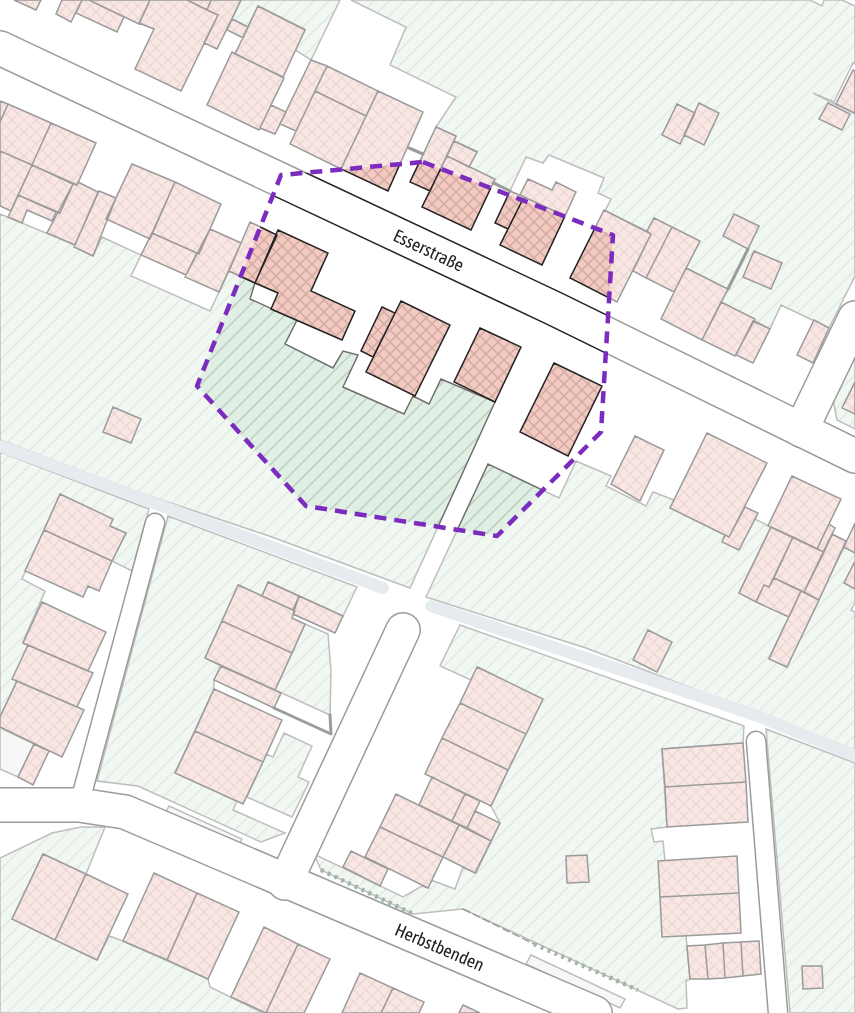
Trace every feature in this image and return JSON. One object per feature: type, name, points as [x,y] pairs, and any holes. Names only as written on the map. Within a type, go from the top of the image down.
[{"type":"street","name":"Esserstraße","points":[[0,48],[553,308],[855,456]]},
{"type":"street","points":[[801,430],[855,318]]},
{"type":"street","points":[[285,883],[403,630]]},
{"type":"street","name":"Herbstbenden","points":[[0,806],[78,805],[125,812],[285,883],[595,1013]]},
{"type":"lane","points":[[78,805],[155,523]]},
{"type":"lane","points":[[756,741],[778,1013]]},
{"type":"highlighted area","points":[[423,162],[613,235],[601,432],[497,536],[306,506],[197,386],[281,175]]},
{"type":"green space","points":[[241,0],[340,0],[311,60],[295,50],[305,29],[258,6],[248,27],[232,19]]},
{"type":"green space","points":[[351,0],[810,0],[822,6],[824,0],[842,0],[855,6],[855,64],[853,63],[834,102],[813,93],[855,114],[855,276],[829,328],[781,305],[770,329],[721,302],[727,289],[686,268],[654,219],[647,231],[605,211],[611,199],[598,193],[604,178],[549,155],[543,163],[526,157],[510,191],[469,167],[477,151],[454,141],[456,136],[436,127],[456,97],[390,65],[406,27]],"holes":[[[734,215],[759,226],[748,248]]]},
{"type":"green space","points":[[0,214],[75,245],[74,247],[93,256],[102,237],[141,255],[131,276],[210,311],[229,271],[255,283],[250,299],[297,320],[285,344],[333,368],[343,351],[358,355],[343,387],[404,414],[413,396],[429,404],[441,379],[495,402],[410,588],[269,536],[129,489],[0,440]]},
{"type":"green space","points":[[855,352],[855,382],[843,408],[855,414],[855,429],[837,420],[833,399]]},
{"type":"green space","points":[[0,452],[149,509],[132,571],[112,561],[126,533],[110,526],[112,519],[60,495],[22,579],[45,591],[23,642],[28,645],[17,681],[0,717]]},
{"type":"green space","points":[[576,461],[611,476],[606,486],[646,506],[653,492],[674,500],[670,508],[725,535],[723,542],[755,519],[771,527],[739,593],[789,617],[769,658],[786,667],[844,547],[855,553],[855,564],[844,583],[855,589],[855,603],[851,610],[855,612],[855,750],[586,648],[426,597],[488,464],[559,498]]},
{"type":"green space","points":[[168,516],[357,587],[343,616],[269,582],[262,596],[239,585],[205,658],[221,666],[214,680],[214,689],[175,773],[237,801],[233,810],[285,833],[261,842],[138,786],[97,781]]},
{"type":"green space","points":[[305,624],[328,634],[331,671],[330,715],[275,690]]},
{"type":"green space","points":[[460,625],[744,726],[743,743],[662,749],[667,827],[651,829],[654,842],[663,841],[665,861],[686,936],[690,979],[686,981],[687,1008],[678,1009],[463,909],[413,914],[321,870],[314,854],[403,897],[422,886],[428,888],[431,880],[455,889],[463,867],[476,873],[500,823],[491,806],[542,699],[478,667],[471,680],[440,666]]},
{"type":"green space","points":[[766,729],[855,763],[855,1013],[790,1013]]},
{"type":"green space","points":[[284,733],[312,746],[298,777],[309,782],[292,817],[247,797],[266,754],[273,757]]},
{"type":"green space","points":[[81,827],[105,827],[86,874],[43,854],[12,919],[97,960],[109,936],[123,941],[208,979],[210,987],[263,1013],[0,1013],[0,858],[52,833]]},
{"type":"shaded area","points":[[0,728],[34,744],[18,777],[0,769]]},
{"type":"shaded area","points":[[169,806],[242,839],[237,850],[164,816]]},
{"type":"shaded area","points":[[531,955],[625,999],[620,1008],[526,964]]},
{"type":"building","points":[[14,0],[41,0],[36,10]]},
{"type":"building","points":[[62,0],[82,0],[71,22],[56,14]]},
{"type":"building","points":[[82,0],[89,0],[124,17],[117,32],[76,13]]},
{"type":"building","points":[[89,0],[150,0],[139,24]]},
{"type":"building","points":[[150,0],[187,0],[218,15],[181,91],[135,69],[154,29],[139,23]]},
{"type":"building","points":[[187,0],[211,0],[207,10]]},
{"type":"building","points":[[211,0],[241,0],[217,49],[204,43],[218,15],[207,10]]},
{"type":"building","points":[[258,6],[305,30],[283,77],[235,54]]},
{"type":"building","points":[[232,19],[248,27],[243,38],[227,30]]},
{"type":"building","points":[[232,52],[284,78],[259,130],[207,105]]},
{"type":"building","points":[[311,60],[327,66],[296,131],[280,124]]},
{"type":"building","points":[[327,66],[378,91],[366,116],[315,91]]},
{"type":"building","points":[[853,70],[855,71],[855,113],[836,104]]},
{"type":"building","points":[[315,91],[366,116],[341,169],[290,144]]},
{"type":"building","points":[[378,91],[423,112],[388,191],[341,169]]},
{"type":"building","points":[[0,101],[8,104],[0,122]]},
{"type":"building","points":[[699,103],[719,113],[704,145],[684,135]]},
{"type":"building","points":[[828,103],[850,114],[842,130],[819,119]]},
{"type":"building","points":[[8,104],[51,123],[32,165],[0,151],[0,122]]},
{"type":"building","points":[[677,104],[695,113],[680,144],[662,135]]},
{"type":"building","points":[[271,105],[286,112],[275,134],[260,128]]},
{"type":"building","points":[[51,123],[96,143],[77,185],[32,165]]},
{"type":"building","points":[[436,127],[456,136],[430,191],[410,182]]},
{"type":"building","points":[[454,141],[477,152],[469,167],[447,156]]},
{"type":"building","points":[[0,151],[32,165],[11,211],[0,206]]},
{"type":"building","points":[[447,156],[495,179],[471,230],[422,207]]},
{"type":"building","points":[[132,164],[175,182],[150,239],[106,219]]},
{"type":"building","points":[[32,165],[73,184],[60,213],[18,195]]},
{"type":"building","points":[[528,179],[552,190],[556,182],[576,192],[565,216],[520,195]]},
{"type":"building","points":[[78,182],[98,192],[75,245],[47,233],[73,184],[77,185]]},
{"type":"building","points":[[175,182],[221,204],[199,254],[152,233]]},
{"type":"building","points":[[99,191],[116,198],[93,256],[74,247]]},
{"type":"building","points":[[510,191],[524,197],[508,229],[495,223]]},
{"type":"building","points":[[18,195],[56,212],[52,221],[27,210],[22,223],[8,217]]},
{"type":"building","points":[[524,197],[565,216],[542,265],[500,245]]},
{"type":"building","points":[[604,210],[651,234],[617,302],[570,278]]},
{"type":"building","points":[[734,214],[759,226],[748,249],[723,236]]},
{"type":"building","points":[[654,218],[672,227],[646,278],[633,271],[651,234],[647,231]]},
{"type":"building","points":[[250,222],[277,235],[255,283],[229,271]]},
{"type":"building","points":[[672,227],[700,241],[674,292],[646,278]]},
{"type":"building","points":[[210,229],[241,243],[219,292],[185,277]]},
{"type":"building","points":[[278,230],[328,253],[311,291],[355,311],[342,340],[271,309],[278,293],[255,283]]},
{"type":"building","points":[[152,233],[197,253],[186,275],[141,255]]},
{"type":"building","points":[[754,251],[782,263],[771,289],[743,277]]},
{"type":"building","points":[[686,268],[728,289],[702,340],[661,319]]},
{"type":"building","points":[[401,301],[450,325],[415,396],[366,372]]},
{"type":"building","points":[[721,302],[755,319],[735,356],[702,340]]},
{"type":"building","points":[[382,307],[395,313],[373,357],[361,351]]},
{"type":"building","points":[[814,320],[829,328],[813,363],[797,355]]},
{"type":"building","points":[[753,321],[770,329],[753,363],[736,355]]},
{"type":"building","points":[[480,328],[521,347],[495,402],[454,382]]},
{"type":"building","points":[[554,363],[602,386],[568,456],[520,432]]},
{"type":"building","points":[[855,382],[855,414],[842,408]]},
{"type":"building","points":[[113,407],[141,419],[131,443],[103,432]]},
{"type":"building","points":[[707,433],[767,463],[729,537],[670,508]]},
{"type":"building","points":[[635,436],[664,450],[640,501],[611,484]]},
{"type":"building","points":[[792,476],[841,499],[817,549],[768,526]]},
{"type":"building","points":[[60,494],[113,519],[110,526],[126,533],[112,561],[44,530]]},
{"type":"building","points":[[745,507],[758,513],[739,550],[722,542],[725,535],[729,537]]},
{"type":"building","points":[[855,523],[855,553],[844,547]]},
{"type":"building","points":[[829,524],[835,528],[824,552],[817,549]]},
{"type":"building","points":[[771,527],[793,537],[769,587],[764,585],[756,602],[739,593]]},
{"type":"building","points":[[44,530],[112,561],[99,591],[88,586],[83,597],[25,571]]},
{"type":"building","points":[[832,534],[846,541],[819,600],[804,592]]},
{"type":"building","points":[[793,537],[824,552],[804,592],[774,578]]},
{"type":"building","points":[[855,564],[855,589],[844,583]]},
{"type":"building","points":[[774,578],[801,591],[789,617],[756,602],[764,585],[769,587]]},
{"type":"building","points":[[268,582],[299,596],[293,610],[262,596]]},
{"type":"building","points":[[238,585],[295,611],[292,618],[305,624],[292,653],[222,621]]},
{"type":"building","points":[[801,591],[819,600],[787,667],[769,659]]},
{"type":"building","points":[[299,596],[343,616],[335,633],[293,614]]},
{"type":"building","points":[[42,602],[106,632],[88,671],[23,643]]},
{"type":"building","points":[[222,621],[292,653],[275,690],[205,658]]},
{"type":"building","points":[[648,630],[672,642],[657,672],[633,660]]},
{"type":"building","points":[[28,645],[93,673],[77,707],[12,679]]},
{"type":"building","points":[[221,666],[281,693],[274,708],[214,680]]},
{"type":"building","points":[[477,667],[543,699],[526,734],[460,703]]},
{"type":"building","points":[[17,681],[84,710],[62,757],[0,727],[0,717]]},
{"type":"building","points":[[214,689],[282,720],[263,762],[195,731]]},
{"type":"building","points":[[460,703],[526,734],[508,770],[442,738]]},
{"type":"building","points":[[195,731],[263,762],[243,804],[175,773]]},
{"type":"building","points":[[442,738],[508,770],[491,806],[425,774]]},
{"type":"building","points":[[743,743],[746,782],[665,787],[662,749]]},
{"type":"building","points":[[34,744],[49,751],[33,785],[18,777]]},
{"type":"building","points":[[432,777],[465,794],[452,821],[419,805]]},
{"type":"building","points":[[746,782],[748,822],[667,827],[665,787]]},
{"type":"building","points":[[396,794],[459,825],[443,857],[380,827]]},
{"type":"building","points":[[465,794],[480,801],[467,828],[452,821]]},
{"type":"building","points":[[475,811],[500,823],[491,841],[467,828]]},
{"type":"building","points":[[459,825],[491,841],[475,873],[443,857]]},
{"type":"building","points":[[380,827],[443,857],[428,888],[365,857]]},
{"type":"building","points":[[351,851],[388,869],[380,886],[343,867]]},
{"type":"building","points":[[43,854],[86,874],[55,940],[12,919]]},
{"type":"building","points":[[587,855],[589,882],[567,883],[566,856]]},
{"type":"building","points":[[737,856],[739,893],[660,897],[658,861]]},
{"type":"building","points":[[154,873],[197,893],[167,960],[123,941]]},
{"type":"building","points":[[86,874],[128,894],[97,960],[55,940]]},
{"type":"building","points":[[197,893],[239,912],[208,979],[167,960]]},
{"type":"building","points":[[739,893],[741,933],[662,937],[660,897]]},
{"type":"building","points":[[264,927],[298,944],[266,1013],[231,997]]},
{"type":"building","points":[[759,941],[761,974],[743,976],[741,942]]},
{"type":"building","points":[[741,942],[743,976],[725,978],[723,943]]},
{"type":"building","points":[[723,943],[725,978],[708,979],[705,945]]},
{"type":"building","points":[[298,944],[330,959],[304,1013],[266,1013]]},
{"type":"building","points":[[705,945],[708,979],[690,979],[687,946]]},
{"type":"building","points":[[802,966],[822,966],[823,988],[803,989]]},
{"type":"building","points":[[360,973],[393,988],[381,1013],[342,1013]]},
{"type":"building","points":[[393,988],[424,1002],[419,1013],[381,1013]]},
{"type":"building","points":[[463,1005],[480,1013],[459,1013]]},
{"type":"waterway","points":[[0,446],[383,588]]},
{"type":"waterway","points":[[431,606],[758,716],[855,756]]},
{"type":"hedge","points":[[321,870],[413,914]]},
{"type":"hedge","points":[[534,944],[638,990]]},
{"type":"fence","points":[[463,909],[534,944]]},
{"type":"wall","points":[[409,148],[423,154]]},
{"type":"wall","points":[[493,183],[510,191]]},
{"type":"wall","points":[[728,289],[748,249]]},
{"type":"wall","points":[[274,708],[331,734],[330,715]]}]
